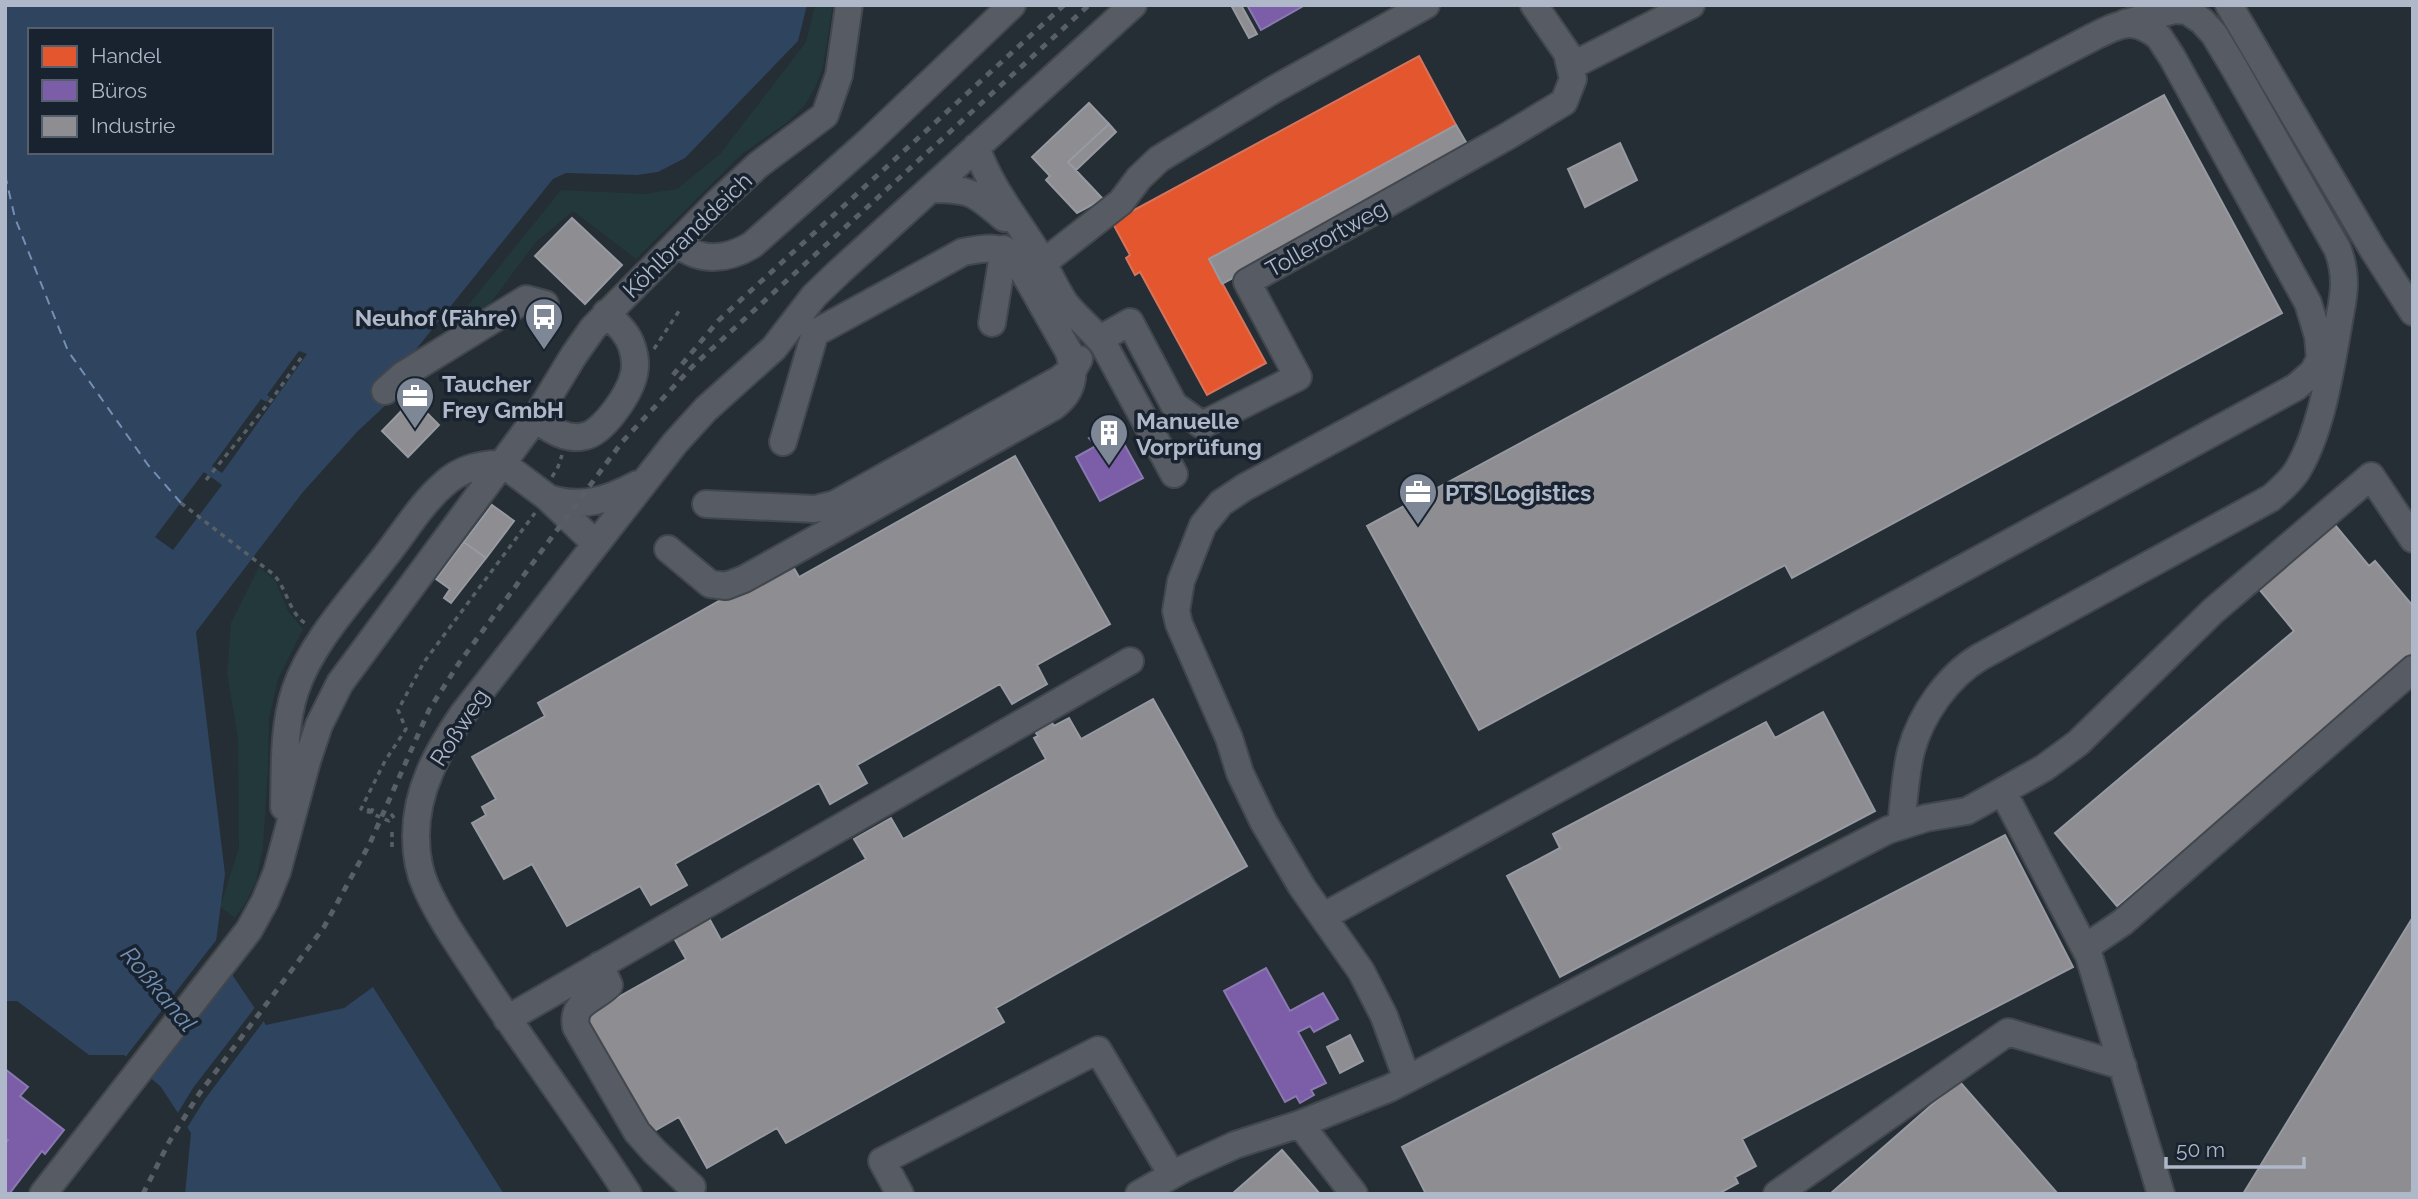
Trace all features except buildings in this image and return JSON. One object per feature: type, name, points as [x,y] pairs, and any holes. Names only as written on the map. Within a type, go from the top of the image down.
[{"type":"street","name":"Köhlbranddeich","points":[[43,1194],[249,930],[262,908],[284,848],[315,737],[328,703],[535,419],[573,355],[606,313],[677,243],[758,166],[825,115],[839,75],[849,5]]},
{"type":"street","points":[[985,32],[1000,5]]},
{"type":"street","points":[[677,243],[687,252],[717,258],[752,246],[867,143],[1012,5]]},
{"type":"street","points":[[985,32],[1033,5]]},
{"type":"street","name":"Roßweg","points":[[628,1194],[594,1141],[507,1019],[456,941],[426,886],[419,863],[416,838],[422,788],[444,742],[595,543],[706,410],[774,348],[814,296],[1133,5]]},
{"type":"street","points":[[1043,263],[1121,202],[1139,178],[1159,159],[1273,90],[1426,5]]},
{"type":"street","points":[[1534,5],[1567,53],[1571,66],[1690,5]]},
{"type":"street","points":[[2229,5],[2413,313]]},
{"type":"street","points":[[1407,1079],[1395,1041],[1374,993],[1302,887],[1263,821],[1240,773],[1229,738],[1179,624],[1177,603],[1183,574],[1203,525],[1216,508],[1245,487],[1660,262],[2093,37],[2125,23],[2169,11],[2179,10],[2193,14],[2208,27],[2333,240],[2341,260],[2343,291],[2334,351],[2309,445],[2289,482],[2271,498],[1960,670],[1928,713],[1915,739],[1900,826]]},
{"type":"street","points":[[2125,23],[2139,25],[2155,33],[2172,57],[2305,296],[2318,336],[2320,359],[2309,414],[2294,458],[2258,501],[2243,514]]},
{"type":"street","name":"Tollerortweg","points":[[1085,354],[1130,321],[1174,405],[1202,425],[1298,377],[1247,282],[1564,102],[1573,79],[1571,66]]},
{"type":"street","points":[[976,147],[1013,240],[1015,257],[1069,352],[1085,354]]},
{"type":"street","points":[[931,189],[961,189],[985,200],[1013,240],[1043,263],[1066,303],[1085,354],[1174,474]]},
{"type":"street","points":[[992,323],[1013,240]]},
{"type":"street","points":[[783,442],[815,333],[963,252],[1013,240]]},
{"type":"street","points":[[385,391],[403,375],[526,299],[545,304]]},
{"type":"street","points":[[535,419],[555,432],[570,437],[596,432],[605,424],[634,376],[636,363],[632,347],[622,330],[606,313]]},
{"type":"street","points":[[706,503],[815,509],[835,504],[1060,379],[1085,354]]},
{"type":"street","points":[[668,549],[710,584],[726,586],[744,579],[1053,407],[1065,399],[1085,354]]},
{"type":"street","points":[[1324,916],[2296,387],[2314,372],[2320,359]]},
{"type":"street","name":"Köhlbranddeich","points":[[284,848],[288,715],[296,688],[324,637],[444,484],[459,473],[475,467],[489,463],[503,464]]},
{"type":"street","points":[[503,464],[544,495],[595,543]]},
{"type":"street","points":[[1139,1194],[1235,1145],[1300,1124],[1407,1079],[1888,830],[1926,818],[1967,811],[2003,792],[2078,743],[2213,611],[2371,476],[2413,539]]},
{"type":"street","points":[[544,495],[575,504],[596,502],[645,481]]},
{"type":"street","points":[[507,1019],[1130,661]]},
{"type":"street","points":[[2086,947],[2123,922],[2413,669]]},
{"type":"street","points":[[2003,792],[2086,947],[2161,1194]]},
{"type":"street","points":[[600,965],[609,985],[576,1010],[576,1027],[637,1132],[692,1186]]},
{"type":"street","points":[[1777,1194],[2008,1032],[2123,1066]]},
{"type":"street","points":[[900,1194],[882,1161],[1098,1050],[1172,1175]]},
{"type":"street","points":[[1300,1124],[1354,1194]]},
{"type":"street","name":"Roßweg","points":[[594,1141],[643,1194]]},
{"type":"path","points":[[206,480],[272,399],[301,358]]},
{"type":"path","points":[[398,710],[424,662],[544,495],[570,437]]},
{"type":"path","points":[[181,503],[282,583],[299,619],[324,637]]},
{"type":"green space","points":[[815,5],[833,5],[823,67],[805,105],[789,121],[742,154],[636,259],[573,211],[535,243],[479,319],[432,350],[561,190],[644,194],[677,189],[720,154],[806,42]]},
{"type":"green space","points":[[259,567],[275,580],[288,611],[303,629],[278,679],[269,719],[263,848],[256,882],[235,918],[220,907],[239,847],[238,739],[227,673],[231,623]]},
{"type":"water","name":"Roßkanal","points":[[5,5],[807,5],[798,41],[685,158],[658,172],[637,175],[566,173],[553,179],[397,373],[390,401],[357,432],[303,492],[196,632],[225,874],[215,949],[266,1025],[344,1008],[373,987],[504,1194],[185,1194],[191,1133],[161,1087],[124,1055],[89,1055],[17,1001],[5,1001]]},
{"type":"pier","points":[[299,351],[307,354],[222,473],[212,466],[261,399],[267,402],[270,397],[267,395]]},
{"type":"pier","points":[[204,472],[222,485],[173,550],[155,537]]},
{"type":"pier","points":[[217,939],[220,941],[219,948],[149,1079],[124,1059]]},
{"type":"pier","points":[[257,1005],[266,1018],[205,1099],[185,1131],[176,1116],[193,1088]]},
{"type":"ferry route","points":[[5,175],[15,218],[68,351],[148,465],[181,503]]},
{"type":"railway","points":[[673,375],[718,321],[1064,5]]},
{"type":"railway","points":[[143,1194],[169,1142],[199,1094],[324,927],[370,843],[429,710],[459,663],[622,442],[693,366],[1089,5]]},
{"type":"place","name":"Neuhof (Fähre)","points":[[544,351]]},
{"type":"place","name":"Taucher Frey GmbH","points":[[415,430]]},
{"type":"place","name":"Manuelle Vorprüfung","points":[[1109,467]]},
{"type":"place","name":"PTS Logistics","points":[[1418,526]]}]
